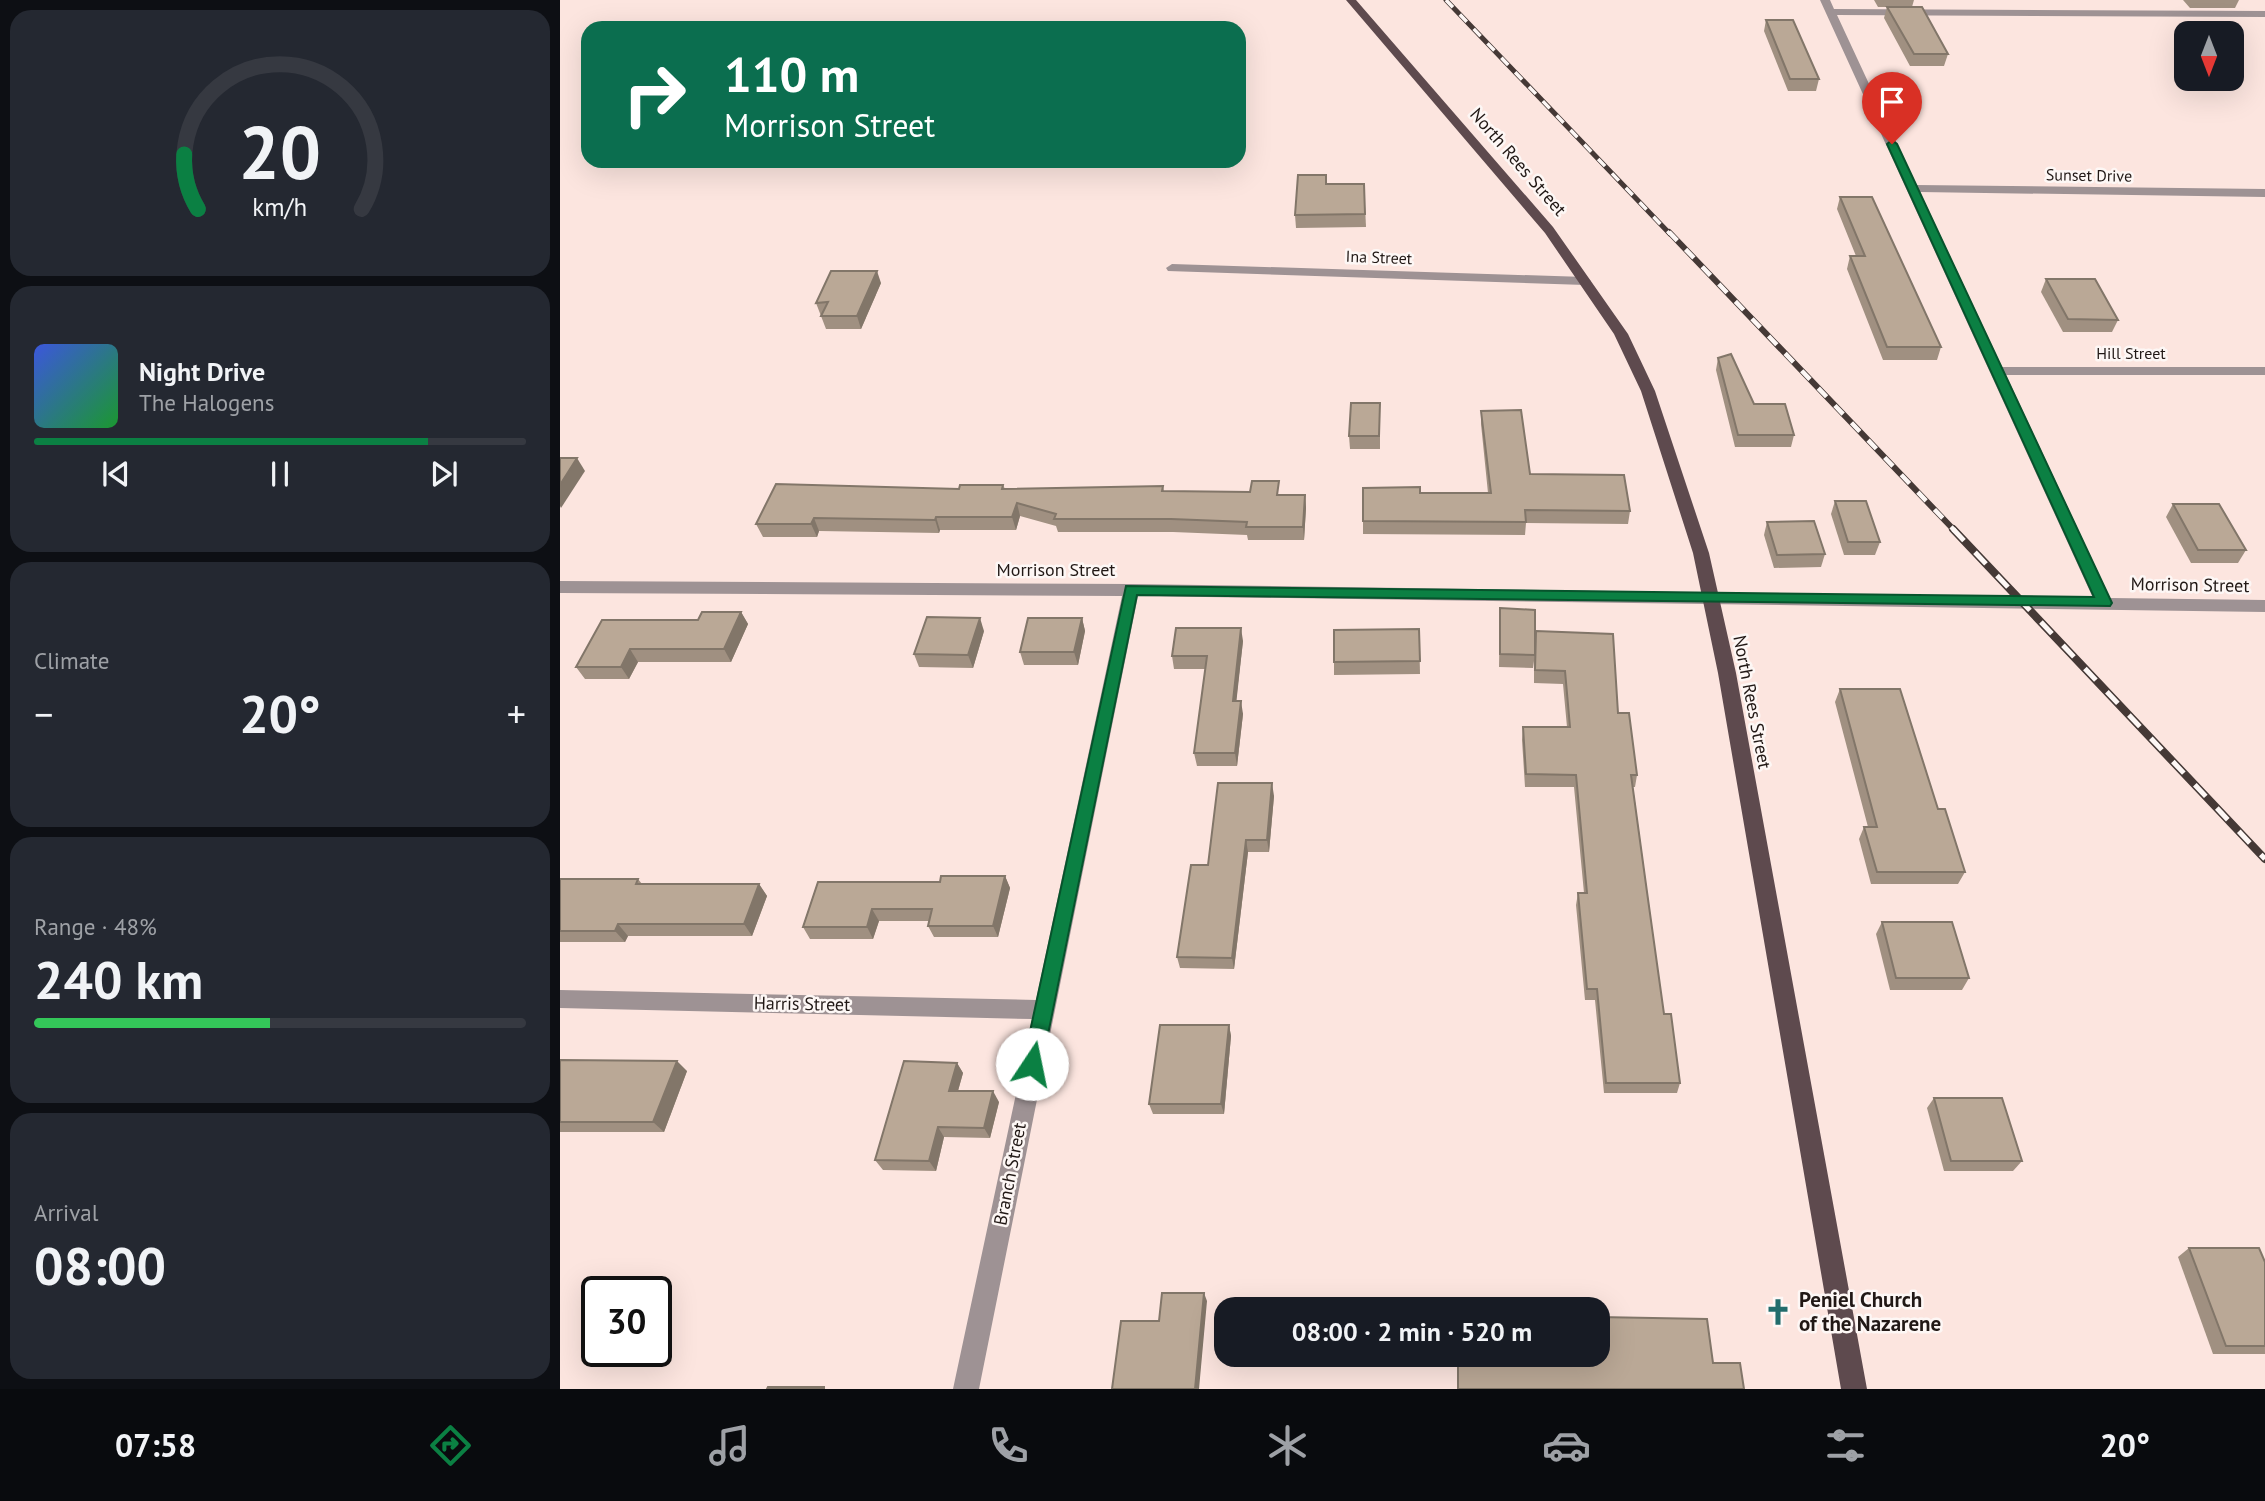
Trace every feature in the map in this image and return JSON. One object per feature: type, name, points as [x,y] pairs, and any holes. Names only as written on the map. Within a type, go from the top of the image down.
[{"type":"main road","name":"North Rees Street","points":[[1350,0],[1549,230],[1621,334],[1648,391],[1701,552],[1732,700],[1854,1389]]},
{"type":"street","points":[[2125,0],[2135,13]]},
{"type":"street","points":[[2104,603],[1828,6],[2265,14]]},
{"type":"street","name":"Sunset Drive","points":[[1912,188],[2265,193]]},
{"type":"street","name":"Ina Street","points":[[1171,268],[1585,281]]},
{"type":"street","name":"Hill Street","points":[[1997,370],[2265,371]]},
{"type":"street","name":"Morrison Street","points":[[560,587],[1131,590],[2265,606]]},
{"type":"street","name":"Branch Street","points":[[966,1389],[1131,590]]},
{"type":"street","name":"Harris Street","points":[[560,999],[1044,1010]]},
{"type":"building","points":[[1887,7],[1922,7],[1948,54],[1914,54]]},
{"type":"building","points":[[1766,20],[1793,20],[1819,79],[1790,79]]},
{"type":"building","points":[[1298,175],[1326,175],[1326,184],[1364,184],[1365,214],[1295,215]]},
{"type":"building","points":[[1840,197],[1872,197],[1941,347],[1887,347],[1850,256],[1865,256]]},
{"type":"building","points":[[831,271],[877,271],[857,316],[821,316],[828,302],[816,303]]},
{"type":"building","points":[[2046,279],[2095,279],[2118,320],[2068,319]]},
{"type":"building","points":[[1731,354],[1754,404],[1785,404],[1794,435],[1738,435],[1718,358]]},
{"type":"building","points":[[1351,403],[1380,403],[1379,436],[1349,436]]},
{"type":"building","points":[[1521,410],[1530,474],[1624,475],[1630,511],[1525,510],[1526,522],[1363,521],[1363,488],[1420,487],[1420,493],[1491,493],[1481,411]]},
{"type":"building","points":[[560,458],[577,458],[560,485]]},
{"type":"building","points":[[1252,481],[1279,481],[1277,495],[1305,495],[1303,527],[1246,527],[1247,522],[1171,519],[1054,519],[1056,514],[1017,503],[1012,517],[936,517],[935,520],[814,518],[811,524],[756,524],[776,484],[959,489],[960,485],[1003,485],[1002,489],[1163,486],[1162,491],[1250,492]]},
{"type":"building","points":[[1835,501],[1866,501],[1880,542],[1848,542]]},
{"type":"building","points":[[2173,504],[2219,504],[2246,550],[2198,550]]},
{"type":"building","points":[[1814,521],[1825,554],[1777,555],[1767,522]]},
{"type":"building","points":[[1500,608],[1535,610],[1535,655],[1500,654]]},
{"type":"building","points":[[702,612],[741,612],[724,649],[630,649],[621,667],[576,667],[602,620],[698,620]]},
{"type":"building","points":[[927,617],[980,618],[968,655],[914,654]]},
{"type":"building","points":[[1028,618],[1082,618],[1074,652],[1020,652]]},
{"type":"building","points":[[1176,628],[1241,628],[1233,701],[1241,701],[1235,753],[1194,753],[1207,656],[1172,656]]},
{"type":"building","points":[[1419,629],[1420,661],[1334,662],[1334,630]]},
{"type":"building","points":[[1536,631],[1613,634],[1618,713],[1629,713],[1637,775],[1631,775],[1647,892],[1664,1014],[1671,1014],[1680,1083],[1606,1083],[1597,989],[1587,989],[1578,893],[1587,893],[1576,775],[1526,774],[1523,727],[1570,727],[1565,671],[1535,670]]},
{"type":"building","points":[[1840,689],[1900,689],[1938,809],[1945,809],[1965,872],[1877,872],[1864,827],[1877,827]]},
{"type":"building","points":[[1218,783],[1272,783],[1267,840],[1246,840],[1232,958],[1177,957],[1191,865],[1208,865]]},
{"type":"building","points":[[941,876],[1005,876],[993,926],[928,926],[932,909],[872,909],[867,927],[803,927],[818,882],[940,882]]},
{"type":"building","points":[[560,879],[638,879],[636,884],[759,884],[744,924],[618,924],[615,931],[560,931]]},
{"type":"building","points":[[1882,922],[1952,922],[1969,978],[1896,978]]},
{"type":"building","points":[[1160,1025],[1229,1025],[1221,1104],[1149,1104]]},
{"type":"building","points":[[560,1060],[677,1061],[653,1122],[560,1122]]},
{"type":"building","points":[[904,1061],[957,1063],[949,1091],[993,1091],[984,1128],[938,1127],[929,1161],[875,1160]]},
{"type":"building","points":[[1934,1098],[2002,1098],[2022,1161],[1951,1161]]},
{"type":"building","points":[[2189,1248],[2259,1248],[2265,1262],[2265,1346],[2226,1346]]},
{"type":"building","points":[[1162,1293],[1204,1293],[1195,1389],[1112,1389],[1121,1321],[1159,1321]]},
{"type":"building","points":[[1610,1317],[1707,1319],[1713,1363],[1740,1363],[1744,1389],[1458,1389],[1458,1367],[1610,1367]]},
{"type":"building","points":[[824,1387],[824,1389],[767,1389]]},
{"type":"railway","points":[[1446,0],[1670,234]]},
{"type":"railway","points":[[1669,232],[1955,531]]},
{"type":"railway","points":[[1953,529],[2265,859]]},
{"type":"place","name":"Peniel Church of the Nazarene","points":[[1778,1312]]},
{"type":"route","points":[[1032,1064],[1131,590],[2104,603],[1892,144]]}]
